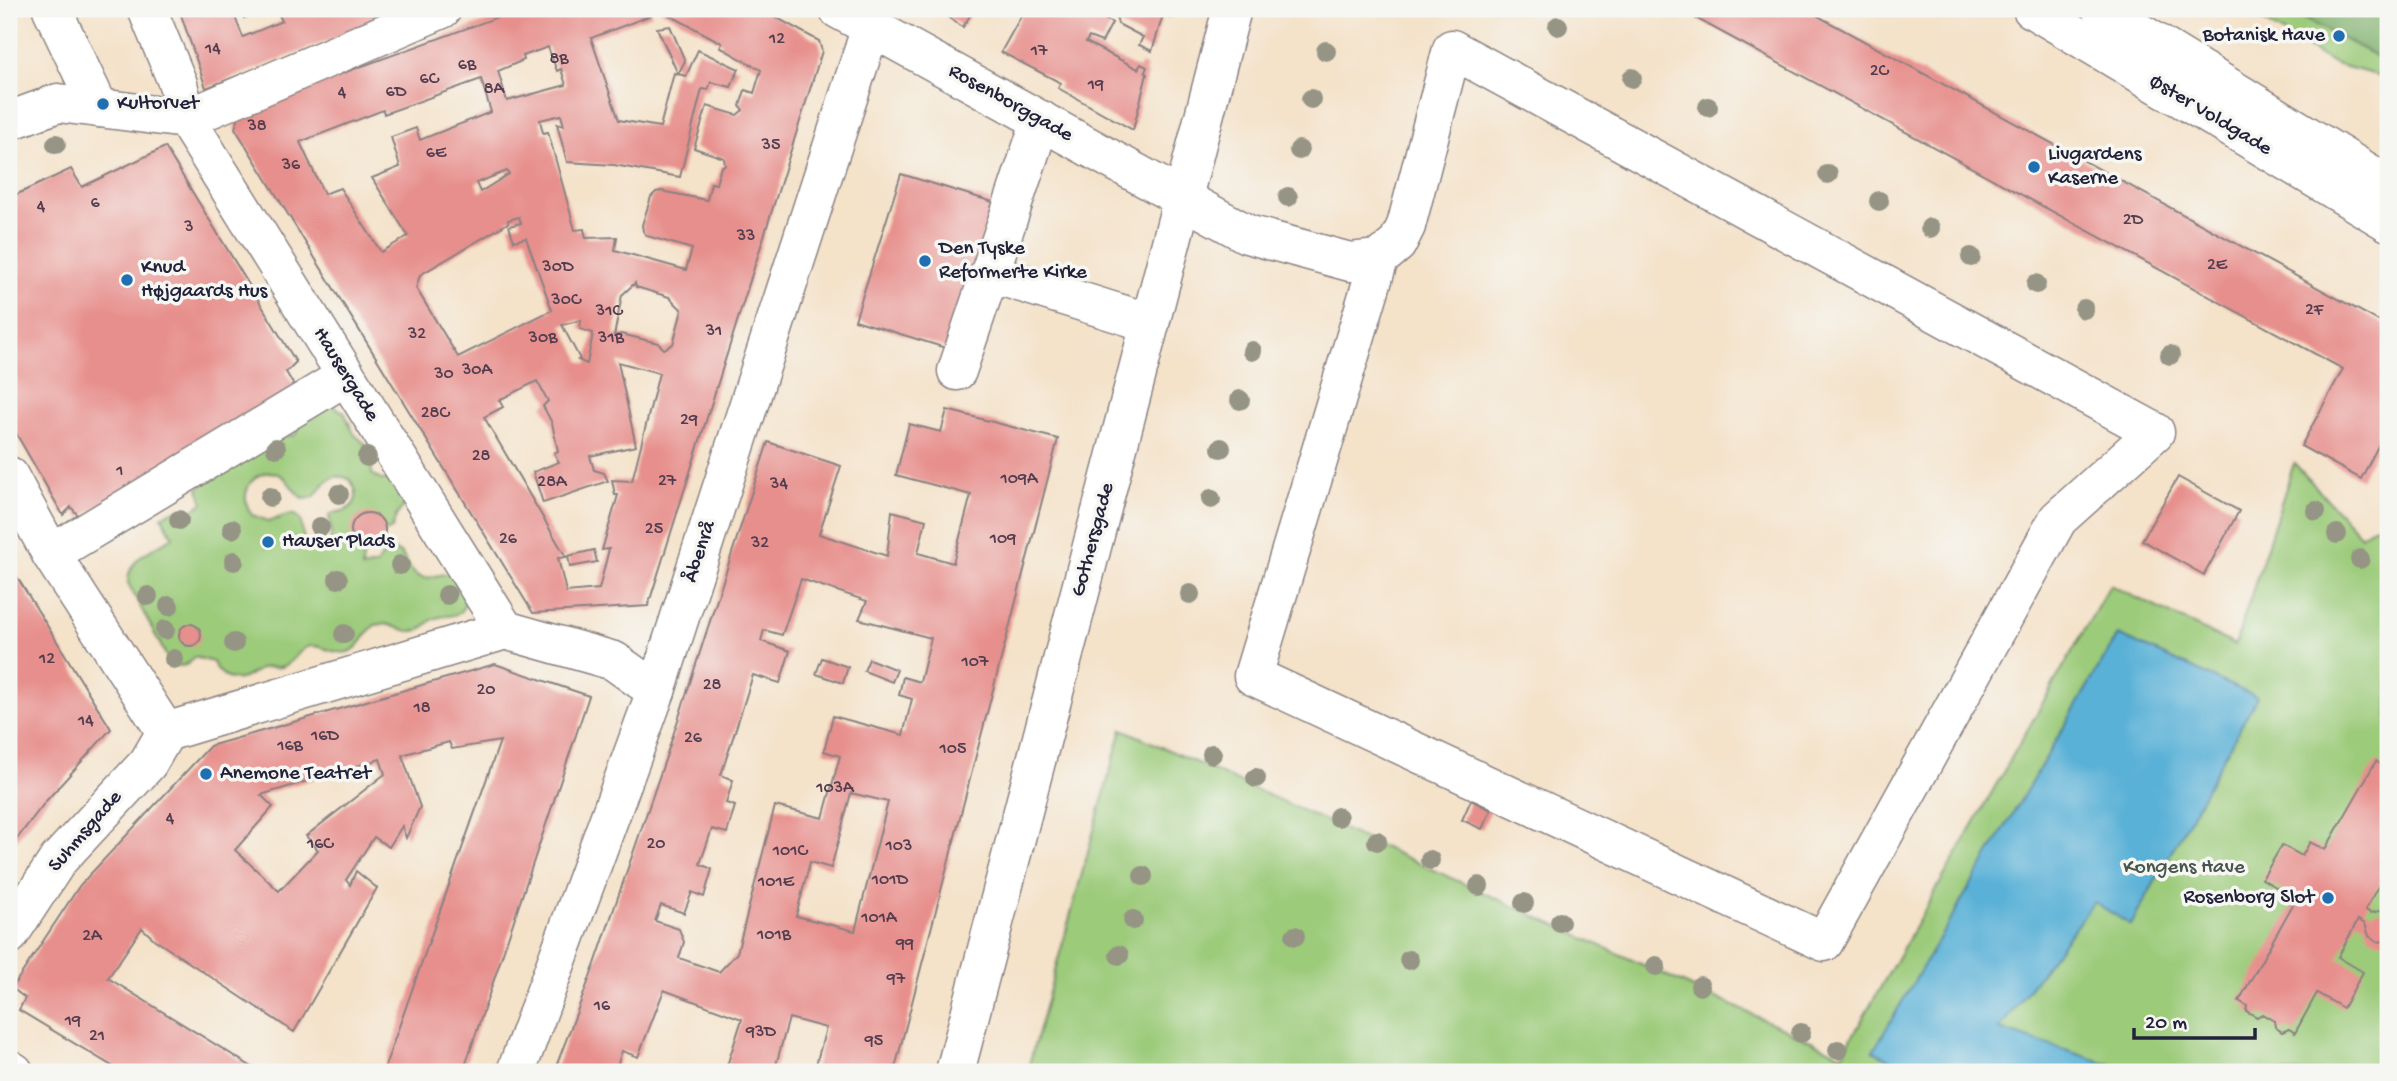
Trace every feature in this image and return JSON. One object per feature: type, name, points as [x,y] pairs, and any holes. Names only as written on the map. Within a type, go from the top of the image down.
[{"type":"street","points":[[52,9],[99,108]]},
{"type":"street","points":[[148,9],[178,84],[186,118]]},
{"type":"street","points":[[9,121],[58,103],[186,118],[442,9]]},
{"type":"street","name":"Gothersgade","points":[[955,1072],[1232,9]]},
{"type":"street","name":"Øster Voldgade","points":[[2032,9],[2388,222]]},
{"type":"street","name":"Øster Voldgade","points":[[2101,9],[2388,185]]},
{"type":"street","name":"Rosenborggade","points":[[855,18],[1247,234],[1350,262],[1379,259]]},
{"type":"street","name":"Åbenrå","points":[[516,1072],[656,691],[855,18]]},
{"type":"street","points":[[1452,49],[2155,432],[2058,519],[1824,942],[1253,676],[1379,259],[1397,244],[1406,226],[1452,49]]},
{"type":"street","name":"Hausergade","points":[[186,118],[505,630]]},
{"type":"street","points":[[957,371],[1041,121]]},
{"type":"street","points":[[990,273],[1150,323]]},
{"type":"street","points":[[51,554],[346,376]]},
{"type":"street","points":[[9,476],[51,554],[166,732],[505,630],[614,661],[656,691]]},
{"type":"street","name":"Suhmsgade","points":[[9,934],[58,860],[148,764],[166,732]]},
{"type":"street","points":[[9,1069],[14,1072]]},
{"type":"green space","name":"Botanisk Have","points":[[2243,9],[2388,9],[2388,78],[2335,64]]},
{"type":"green space","points":[[2285,9],[2388,9],[2388,60],[2378,57]]},
{"type":"green space","points":[[329,404],[344,412],[354,434],[372,450],[372,474],[381,480],[391,479],[406,503],[396,516],[392,529],[385,532],[377,543],[364,546],[362,568],[376,565],[386,551],[392,550],[401,554],[410,569],[423,578],[452,574],[467,597],[461,611],[432,620],[416,631],[386,624],[375,625],[356,648],[348,652],[310,646],[284,666],[262,668],[242,679],[227,678],[216,669],[213,662],[194,657],[183,666],[170,663],[128,583],[132,567],[143,555],[173,537],[162,517],[177,510],[188,512],[203,503],[198,488],[282,434],[296,434],[301,420]],"holes":[[[262,474],[277,474],[287,480],[305,499],[314,497],[333,477],[349,479],[356,491],[354,504],[346,510],[329,515],[329,543],[319,546],[310,544],[303,537],[301,521],[294,515],[268,521],[252,515],[246,501],[251,482]]]},
{"type":"green space","name":"Kongens Have","points":[[2294,463],[2361,536],[2372,527],[2388,524],[2388,1072],[1027,1072],[1122,729],[1842,1055],[2110,585],[2235,645]]},
{"type":"water","points":[[2118,635],[2257,697],[2131,925],[2094,902],[1999,1029],[2134,1072],[1915,1072],[1873,1051]]},
{"type":"building","points":[[179,9],[264,9],[244,18],[242,14],[235,17],[243,37],[282,21],[279,15],[298,9],[389,9],[392,16],[206,88]]},
{"type":"building","points":[[520,9],[649,9],[652,15],[591,38],[619,120],[660,127],[674,73],[686,76],[698,50],[739,69],[731,87],[711,82],[708,90],[702,89],[680,177],[614,165],[567,162],[557,124],[564,126],[561,115],[540,120],[543,133],[548,132],[575,230],[584,229],[586,238],[617,237],[615,250],[686,270],[692,249],[647,236],[643,231],[642,225],[651,197],[661,191],[707,200],[711,183],[716,184],[721,167],[725,165],[724,158],[694,148],[707,106],[737,115],[743,110],[740,106],[745,90],[754,93],[761,70],[720,47],[722,43],[658,9],[761,9],[819,41],[822,51],[648,606],[533,613],[235,128],[241,110]],"holes":[[[548,47],[557,71],[561,69],[566,85],[507,101],[498,71],[524,60],[523,56]],[[481,79],[491,112],[420,140],[416,128],[391,137],[400,167],[372,178],[408,236],[381,252],[340,188],[324,194],[300,142],[383,110],[384,114]],[[507,171],[509,174],[480,192],[476,183]],[[519,217],[521,223],[509,226],[514,241],[526,238],[552,310],[458,357],[416,288],[420,275],[508,223],[508,220]],[[635,283],[636,287],[669,297],[682,310],[673,344],[664,349],[658,343],[621,334],[614,336],[622,295]],[[581,320],[580,329],[593,333],[587,364],[578,360],[580,359],[562,325]],[[618,362],[659,373],[632,481],[612,480],[615,495],[618,495],[602,550],[609,549],[599,589],[566,592],[558,558],[566,557],[484,417],[503,407],[499,400],[537,381],[548,401],[543,406],[552,423],[558,451],[554,453],[559,462],[533,472],[543,503],[608,481],[604,473],[594,470],[590,456],[636,446]]]},
{"type":"building","points":[[955,9],[974,9],[963,27],[949,18]]},
{"type":"building","points":[[1025,9],[1173,9],[1170,18],[1163,15],[1152,51],[1139,45],[1143,37],[1118,24],[1116,16],[1104,10],[1100,16],[1112,23],[1102,42],[1089,37],[1086,42],[1138,69],[1141,64],[1147,67],[1133,130],[1058,88],[1061,83],[1001,52]]},
{"type":"building","name":"Livgardens Kaserne","points":[[1679,9],[1805,9],[2388,326],[2388,427],[2361,479],[2301,446],[2343,369]]},
{"type":"building","points":[[670,26],[685,61],[678,74],[657,28]]},
{"type":"building","name":"Knud Højgaards Hus","points":[[165,147],[296,362],[286,372],[296,389],[80,518],[71,507],[63,515],[9,421],[9,198],[71,169],[82,187]]},
{"type":"building","name":"Den Tyske Reformerte Kirke","points":[[901,174],[993,202],[949,349],[855,320]]},
{"type":"building","points":[[947,410],[1058,439],[894,1072],[814,1072],[826,1028],[789,1018],[774,1072],[725,1072],[742,1019],[664,990],[638,1057],[622,1051],[615,1072],[554,1072],[595,964],[666,757],[768,442],[841,466],[819,534],[887,556],[892,511],[926,520],[918,553],[953,563],[971,495],[896,475],[909,424],[941,432]],"holes":[[[801,579],[867,601],[859,619],[931,638],[920,682],[903,677],[899,695],[912,699],[903,735],[833,716],[824,751],[840,756],[823,818],[775,806],[737,953],[719,972],[679,958],[684,942],[679,929],[655,921],[661,905],[684,913],[692,892],[704,897],[712,869],[700,864],[712,829],[727,833],[735,806],[726,803],[733,780],[721,775],[753,675],[780,683],[790,651],[761,641],[764,630],[782,635]],[[851,793],[888,802],[855,931],[796,916],[810,862],[831,868]]]},
{"type":"building","points":[[2178,477],[2239,511],[2204,575],[2142,540]]},
{"type":"building","points":[[368,513],[380,518],[385,530],[380,542],[368,547],[356,542],[351,530],[356,518]]},
{"type":"building","points":[[594,550],[597,562],[570,567],[568,556]]},
{"type":"building","points":[[9,564],[111,729],[46,801],[9,849]]},
{"type":"building","points":[[186,624],[194,624],[201,631],[201,639],[194,646],[186,646],[179,639],[179,631]]},
{"type":"building","points":[[822,658],[848,667],[843,683],[816,674]]},
{"type":"building","points":[[869,659],[897,670],[892,682],[864,671]]},
{"type":"building","points":[[495,664],[589,696],[463,1072],[383,1072],[500,741],[452,749],[449,742],[402,755],[420,807],[406,838],[402,826],[389,847],[374,837],[346,880],[350,885],[356,871],[377,888],[294,1032],[155,940],[142,928],[108,978],[260,1072],[122,1072],[19,1010],[25,998],[12,988],[80,885],[210,746]],"holes":[[[380,759],[385,774],[306,836],[318,850],[279,891],[235,850],[273,807],[261,795]]]},
{"type":"building","name":"Rosenborg Slot","points":[[2376,761],[2382,765],[2388,764],[2388,869],[2365,910],[2371,913],[2383,910],[2388,913],[2388,940],[2379,942],[2369,936],[2365,924],[2358,920],[2338,957],[2363,972],[2343,1008],[2317,993],[2295,1033],[2289,1029],[2282,1032],[2275,1027],[2274,1021],[2262,1014],[2257,1017],[2246,1011],[2247,1006],[2239,1001],[2296,899],[2293,902],[2283,896],[2283,891],[2262,879],[2282,845],[2302,856],[2310,842],[2325,850]]},
{"type":"building","points":[[1471,800],[1491,810],[1482,829],[1462,820]]},
{"type":"place","name":"Botanisk Have","points":[[2339,36]]},
{"type":"place","name":"Kultorvet","points":[[103,104]]},
{"type":"place","name":"Livgardens Kaserne","points":[[2034,167]]},
{"type":"place","name":"Den Tyske Reformerte Kirke","points":[[925,261]]},
{"type":"place","name":"Knud Højgaards Hus","points":[[127,280]]},
{"type":"place","name":"Hauser Plads","points":[[268,542]]},
{"type":"place","name":"Anemone Teatret","points":[[206,774]]},
{"type":"place","name":"Rosenborg Slot","points":[[2328,898]]}]
